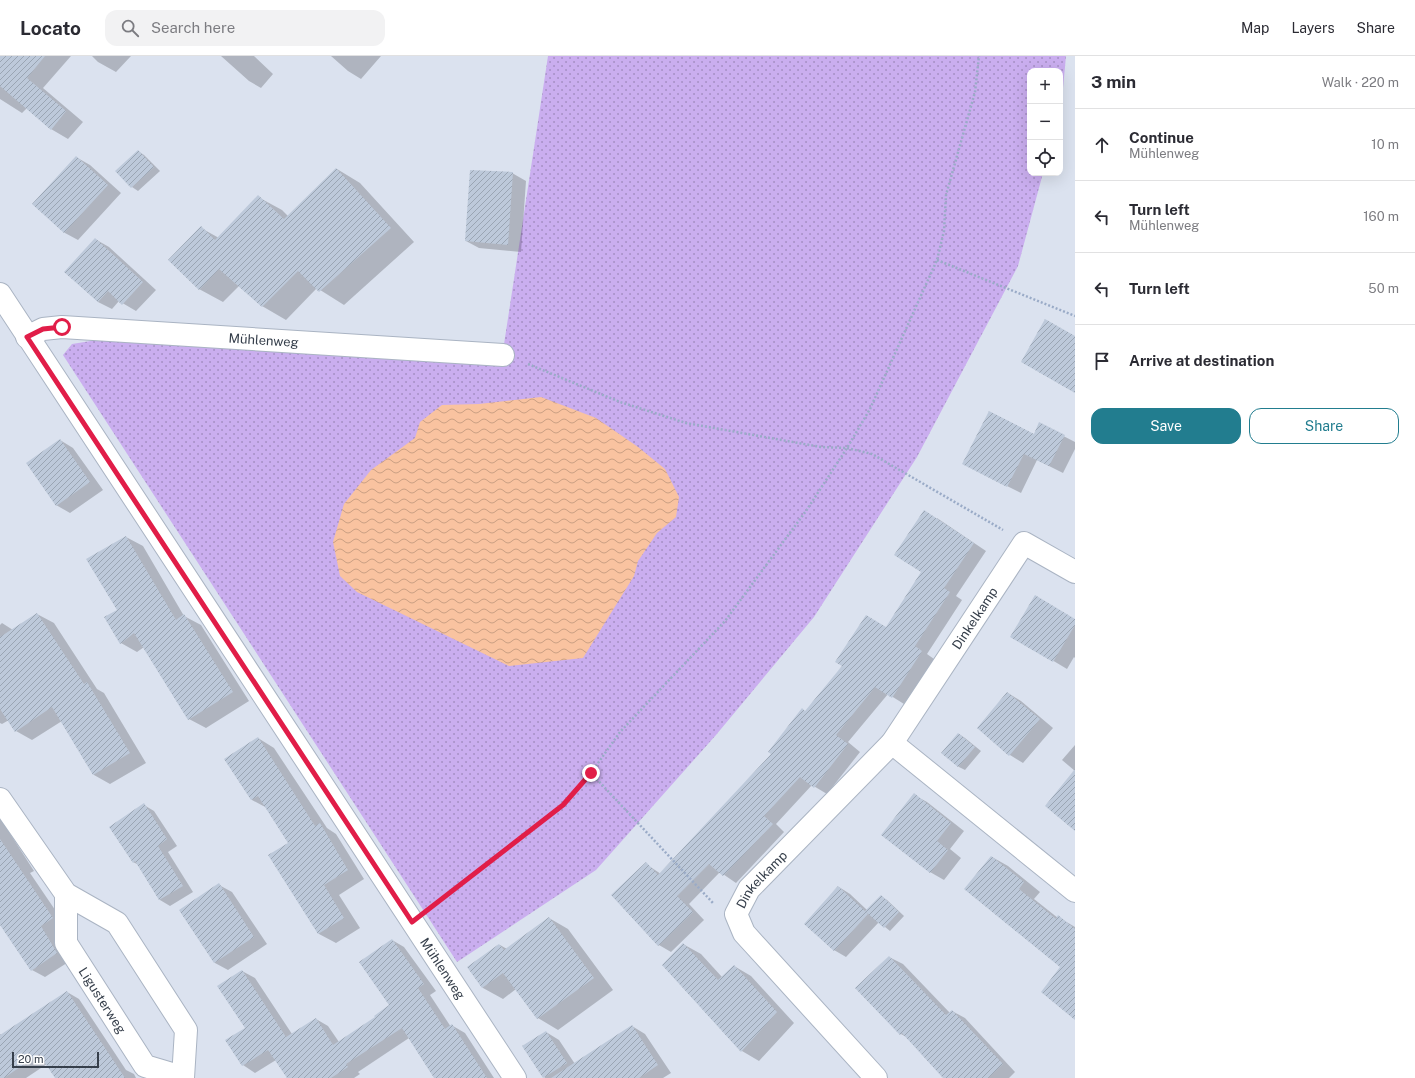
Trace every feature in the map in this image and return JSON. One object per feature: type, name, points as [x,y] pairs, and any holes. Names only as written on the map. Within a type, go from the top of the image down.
[{"type":"street","name":"Mühlenweg","points":[[0,294],[515,1078]]},
{"type":"street","name":"Mühlenweg","points":[[27,337],[43,329],[62,327],[503,354]]},
{"type":"street","points":[[1024,542],[1075,572]]},
{"type":"street","name":"Dinkelkamp","points":[[876,1078],[744,933],[736,914],[749,888],[892,743],[1024,542]]},
{"type":"street","points":[[892,743],[1075,891]]},
{"type":"street","name":"Ligusterweg","points":[[0,799],[66,894],[116,923],[186,1030],[182,1077],[145,1066],[66,944],[66,894]]},
{"type":"path","points":[[412,922],[563,805],[591,773],[620,732],[725,621],[806,511],[847,448],[870,409],[937,260],[944,231],[946,195],[975,92],[979,56]]},
{"type":"path","points":[[937,260],[1075,316]]},
{"type":"path","points":[[503,354],[620,402],[686,423],[821,447],[847,448],[872,454],[1024,542]]},
{"type":"path","points":[[591,773],[717,907],[736,914]]},
{"type":"shaded area","points":[[0,56],[1075,56],[1075,1078],[0,1078]]},
{"type":"shaded area","points":[[548,56],[1066,56],[1063,88],[1063,68],[1027,68],[1027,176],[1042,176],[1018,266],[917,457],[814,617],[716,735],[596,870],[457,962],[63,355],[72,344],[97,340],[501,364]]},
{"type":"water","points":[[541,397],[596,418],[638,447],[665,469],[679,497],[676,517],[657,533],[638,561],[634,576],[583,658],[509,666],[357,592],[340,576],[333,542],[344,504],[371,470],[415,438],[420,422],[442,405],[479,404]]},
{"type":"building","points":[[0,56],[45,56],[27,78],[66,111],[51,130],[0,86]]},
{"type":"building","points":[[138,150],[154,167],[131,188],[115,171]]},
{"type":"building","points":[[76,156],[108,185],[64,233],[32,204]]},
{"type":"building","points":[[336,168],[391,228],[319,292],[298,271],[262,307],[219,269],[199,290],[168,260],[201,226],[215,240],[258,195],[284,219]]},
{"type":"building","points":[[470,170],[513,172],[508,245],[465,241]]},
{"type":"building","points":[[95,238],[143,282],[122,305],[108,291],[98,302],[64,272]]},
{"type":"building","points":[[1045,319],[1075,336],[1075,393],[1021,362]]},
{"type":"building","points":[[989,411],[1034,434],[1039,422],[1065,435],[1049,466],[1024,454],[1007,487],[962,464]]},
{"type":"building","points":[[60,439],[90,482],[56,506],[26,463]]},
{"type":"building","points":[[924,510],[974,543],[944,588],[950,592],[915,646],[922,651],[892,698],[875,687],[836,735],[848,744],[814,788],[800,777],[764,816],[773,824],[723,876],[709,864],[677,896],[693,912],[658,946],[611,895],[646,862],[658,875],[771,754],[768,752],[802,708],[805,711],[842,666],[835,662],[866,615],[886,627],[921,572],[894,555]]},
{"type":"building","points":[[126,536],[176,620],[184,614],[233,692],[188,720],[134,633],[120,644],[104,617],[117,610],[86,559]]},
{"type":"building","points":[[1035,595],[1075,619],[1075,625],[1053,662],[1010,637]]},
{"type":"building","points":[[37,613],[84,684],[87,682],[130,753],[93,775],[52,707],[15,732],[0,709],[0,637]]},
{"type":"building","points":[[1007,692],[1040,719],[1009,756],[977,728]]},
{"type":"building","points":[[958,733],[975,747],[958,767],[941,753]]},
{"type":"building","points":[[258,737],[315,826],[320,823],[348,870],[324,885],[344,918],[318,934],[268,855],[288,843],[258,796],[251,800],[224,759]]},
{"type":"building","points":[[1075,769],[1075,831],[1045,806]]},
{"type":"building","points":[[914,793],[951,823],[937,841],[948,850],[930,873],[881,835]]},
{"type":"building","points":[[144,803],[167,839],[158,846],[183,886],[159,900],[135,861],[133,863],[109,827]]},
{"type":"building","points":[[0,839],[53,918],[41,926],[57,953],[31,971],[0,925]]},
{"type":"building","points":[[991,856],[1024,882],[1019,889],[1056,919],[1058,915],[1075,929],[1075,1020],[1041,992],[1060,967],[964,889]]},
{"type":"building","points":[[219,883],[254,937],[214,963],[179,910]]},
{"type":"building","points":[[838,886],[868,914],[834,951],[804,924]]},
{"type":"building","points":[[881,895],[899,912],[884,928],[865,911]]},
{"type":"building","points":[[549,917],[594,978],[537,1019],[503,973],[482,988],[467,967],[499,944],[504,950]]},
{"type":"building","points":[[392,939],[424,984],[418,988],[445,1029],[452,1024],[487,1078],[434,1078],[402,1028],[346,1064],[348,1067],[331,1078],[287,1078],[268,1050],[242,1066],[225,1040],[245,1028],[217,986],[242,970],[286,1037],[316,1018],[333,1045],[375,1017],[374,1016],[389,1005],[359,962]]},
{"type":"building","points":[[683,943],[718,980],[734,965],[777,1012],[741,1052],[662,965]]},
{"type":"building","points":[[889,956],[946,1015],[952,1010],[1003,1064],[988,1078],[943,1078],[902,1033],[900,1035],[855,988]]},
{"type":"building","points":[[67,991],[125,1078],[55,1078],[39,1054],[4,1078],[0,1078],[0,1035]]},
{"type":"building","points":[[632,1025],[658,1065],[639,1078],[551,1078]]},
{"type":"building","points":[[546,1031],[567,1063],[543,1078],[522,1046]]},
{"type":"route","points":[[62,327],[43,329],[27,337],[412,922],[563,805],[591,773]]}]
